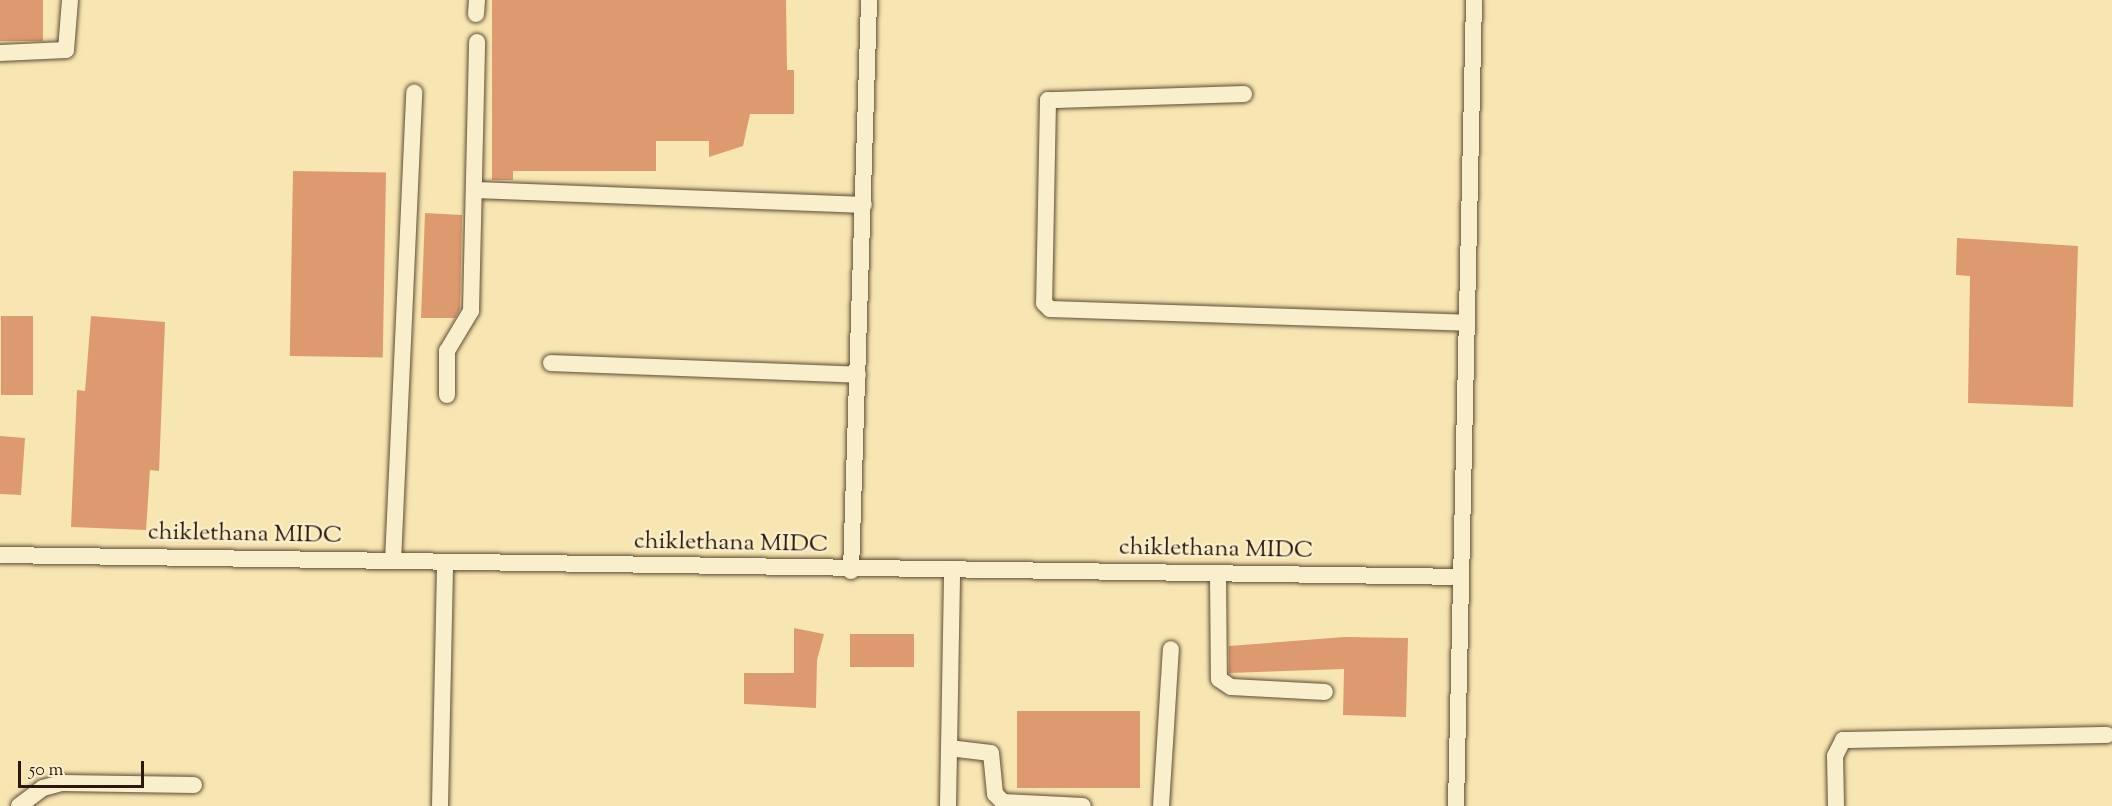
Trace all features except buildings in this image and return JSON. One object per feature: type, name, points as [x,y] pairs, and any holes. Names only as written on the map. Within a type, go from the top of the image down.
[{"type":"street","points":[[0,53],[66,50],[70,0]]},
{"type":"street","points":[[851,571],[870,0]]},
{"type":"street","points":[[1456,806],[1474,0]]},
{"type":"street","points":[[447,394],[447,351],[471,311],[477,190],[477,42]]},
{"type":"street","points":[[393,561],[414,92]]},
{"type":"street","points":[[1244,94],[1048,100],[1044,303],[1050,309],[1467,323]]},
{"type":"street","points":[[477,190],[864,205]]},
{"type":"street","points":[[550,363],[858,375]]},
{"type":"street","name":"chiklethana MIDC","points":[[0,555],[851,571],[952,570],[1460,577]]},
{"type":"street","points":[[440,806],[445,562]]},
{"type":"street","points":[[948,806],[952,570]]},
{"type":"street","points":[[1218,574],[1219,680],[1231,687],[1325,692]]},
{"type":"street","points":[[1161,806],[1171,649]]},
{"type":"street","points":[[1836,806],[1835,756],[1843,740],[2108,735]]},
{"type":"street","points":[[949,748],[991,753],[995,794],[1003,802],[1083,806]]},
{"type":"street","points":[[19,806],[62,783],[194,785]]}]
